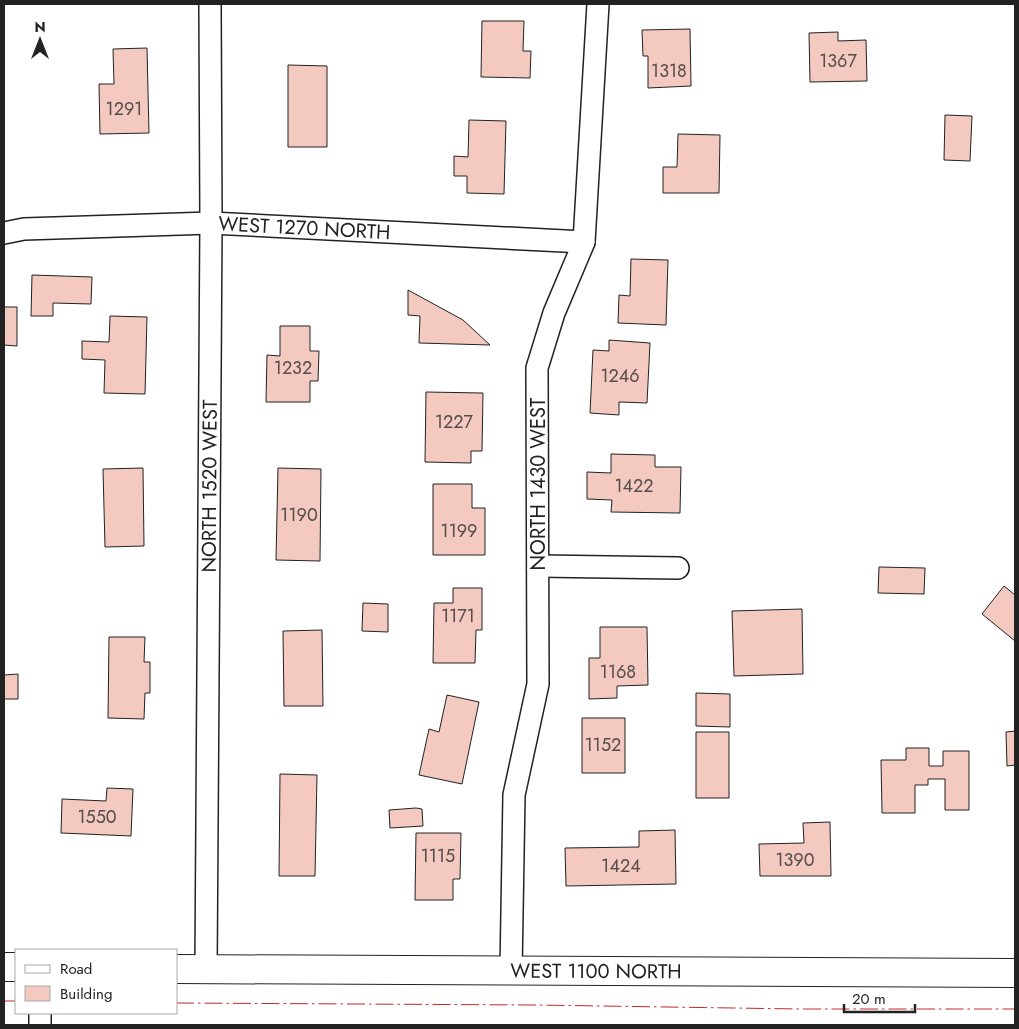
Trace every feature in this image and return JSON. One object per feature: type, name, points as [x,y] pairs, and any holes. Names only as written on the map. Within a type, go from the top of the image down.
[{"type":"main road","name":"WEST 1100 NORTH","points":[[178,969],[1015,973]]},
{"type":"street","name":"NORTH 1520 WEST","points":[[206,970],[211,223],[210,4]]},
{"type":"street","name":"NORTH 1430 WEST","points":[[511,971],[514,795],[538,684],[537,368],[554,313],[584,242],[598,4]]},
{"type":"street","name":"WEST 1270 NORTH","points":[[14,231],[211,223],[584,242]]},
{"type":"street","points":[[539,566],[678,568]]},
{"type":"building","points":[[482,21],[524,21],[523,51],[531,51],[530,78],[481,77]]},
{"type":"building","points":[[690,29],[691,86],[648,88],[648,56],[643,56],[642,30]]},
{"type":"building","points":[[838,32],[838,41],[866,40],[867,81],[810,82],[809,33]]},
{"type":"building","points":[[147,48],[149,133],[100,134],[99,84],[114,84],[113,49]]},
{"type":"building","points":[[288,65],[327,66],[327,147],[288,147]]},
{"type":"building","points":[[945,115],[972,116],[970,161],[944,160]]},
{"type":"building","points":[[469,120],[506,121],[504,194],[467,193],[467,176],[454,176],[454,156],[468,157]]},
{"type":"building","points":[[678,134],[720,135],[719,193],[663,193],[663,167],[677,167]]},
{"type":"building","points":[[631,259],[668,260],[666,325],[618,323],[619,295],[630,296]]},
{"type":"building","points":[[32,275],[92,277],[91,304],[53,303],[53,316],[31,316]]},
{"type":"building","points":[[408,290],[463,320],[490,345],[419,343],[420,316],[408,315]]},
{"type":"building","points":[[4,307],[17,307],[17,346],[4,345]]},
{"type":"building","points":[[110,316],[147,317],[145,394],[104,393],[105,360],[82,359],[82,341],[109,342]]},
{"type":"building","points":[[280,326],[310,326],[310,351],[319,351],[318,381],[310,381],[310,402],[266,402],[267,355],[280,356]]},
{"type":"building","points":[[609,340],[650,343],[647,403],[619,402],[619,415],[590,413],[593,350],[609,351]]},
{"type":"building","points":[[426,392],[483,393],[482,451],[471,451],[471,463],[425,462]]},
{"type":"building","points":[[611,454],[655,455],[655,467],[681,467],[680,513],[611,512],[612,500],[587,499],[587,472],[611,473]]},
{"type":"building","points":[[143,468],[144,546],[105,547],[103,469]]},
{"type":"building","points":[[278,468],[321,469],[320,561],[276,560]]},
{"type":"building","points":[[433,484],[472,484],[472,508],[485,508],[485,555],[433,555]]},
{"type":"building","points":[[879,567],[925,568],[924,594],[878,593]]},
{"type":"building","points":[[1004,586],[1015,595],[1015,641],[982,614]]},
{"type":"building","points":[[453,588],[482,588],[482,630],[476,630],[475,663],[433,663],[434,603],[453,603]]},
{"type":"building","points":[[363,603],[388,604],[388,632],[362,631]]},
{"type":"building","points":[[802,609],[803,674],[734,676],[732,611]]},
{"type":"building","points":[[600,627],[647,627],[648,685],[617,686],[617,698],[589,699],[589,658],[600,658]]},
{"type":"building","points":[[322,630],[323,706],[284,706],[283,631]]},
{"type":"building","points":[[109,637],[145,637],[144,662],[150,662],[150,693],[145,693],[144,719],[108,718]]},
{"type":"building","points":[[18,674],[18,699],[4,699],[4,675]]},
{"type":"building","points":[[696,693],[730,694],[730,727],[696,726]]},
{"type":"building","points":[[447,695],[479,702],[462,784],[419,775],[429,729],[439,732]]},
{"type":"building","points":[[582,718],[625,718],[625,773],[582,773]]},
{"type":"building","points":[[1015,731],[1015,765],[1007,766],[1006,732]]},
{"type":"building","points":[[696,732],[729,732],[729,798],[696,798]]},
{"type":"building","points":[[906,748],[929,748],[929,766],[943,766],[943,751],[969,751],[969,810],[945,810],[945,779],[928,779],[928,785],[915,785],[915,813],[882,813],[881,760],[906,760]]},
{"type":"building","points":[[280,774],[317,775],[315,876],[279,876]]},
{"type":"building","points":[[107,788],[133,789],[131,836],[61,833],[62,799],[106,801]]},
{"type":"building","points":[[422,809],[423,826],[390,828],[389,810]]},
{"type":"building","points":[[830,822],[831,876],[760,876],[759,844],[804,843],[803,823]]},
{"type":"building","points":[[675,830],[676,884],[566,886],[565,848],[639,847],[639,831]]},
{"type":"building","points":[[416,833],[461,833],[460,879],[453,879],[453,900],[415,900]]},
{"type":"power","points":[[4,1001],[15,1001]]},
{"type":"power","points":[[178,1003],[799,1009],[1015,1009]]}]
